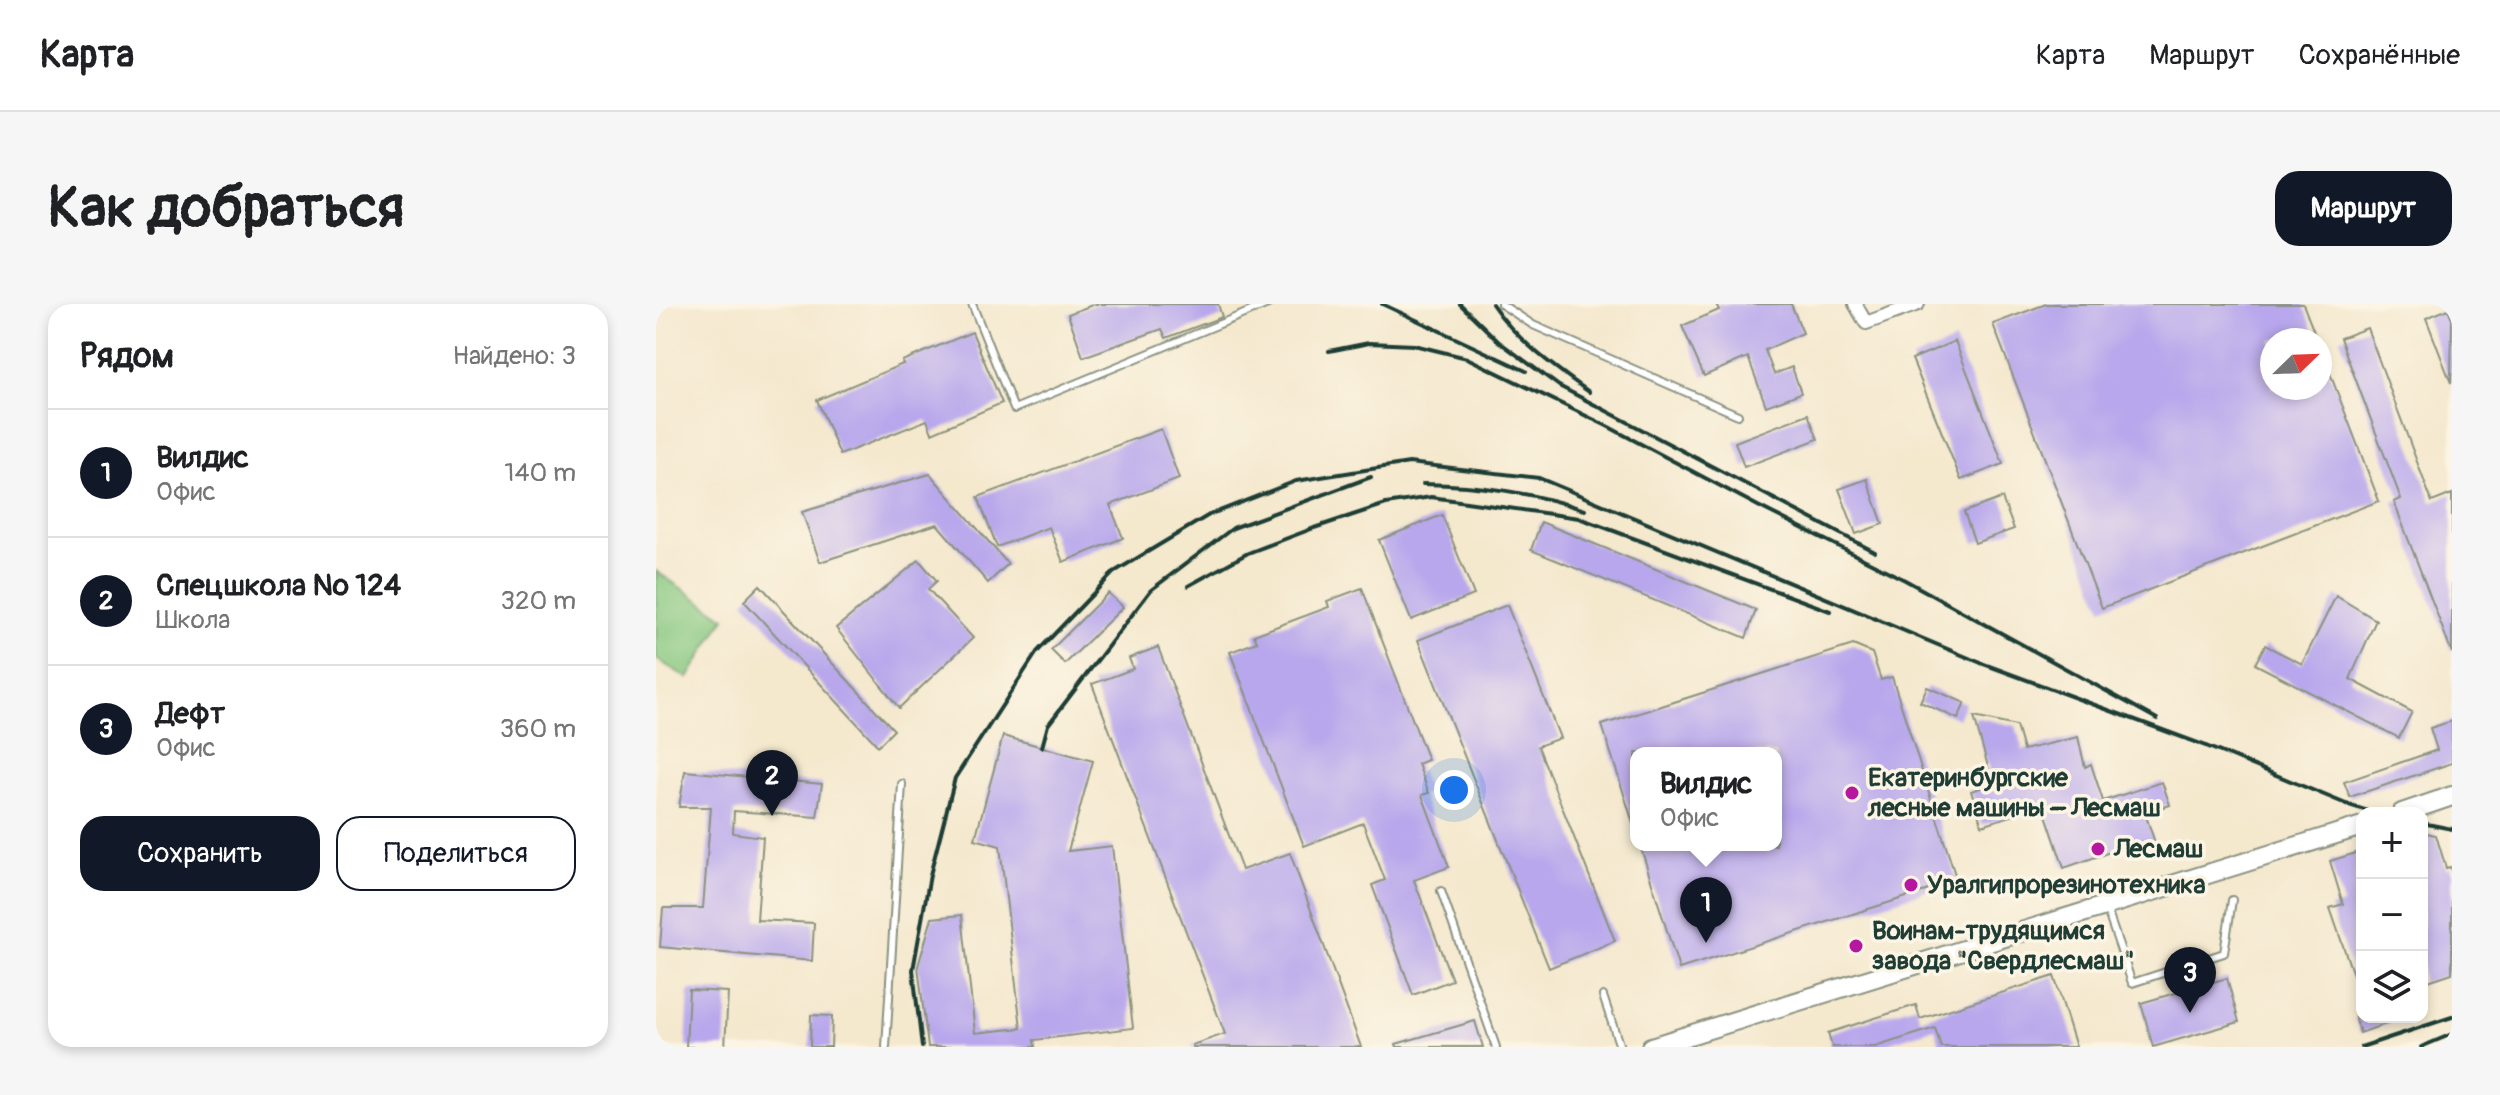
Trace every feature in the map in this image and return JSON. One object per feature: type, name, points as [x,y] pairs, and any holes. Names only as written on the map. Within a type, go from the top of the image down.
[{"type":"main road","points":[[2420,807],[2452,796]]},
{"type":"main road","points":[[1651,1047],[2356,828]]},
{"type":"street","points":[[1855,304],[1866,323],[1918,304]]},
{"type":"lane","points":[[972,304],[1014,409],[1268,304]]},
{"type":"lane","points":[[1501,304],[1533,325],[1738,415]]},
{"type":"lane","points":[[886,1047],[902,784]]},
{"type":"lane","points":[[1441,891],[1496,1047]]},
{"type":"lane","points":[[2105,904],[2132,983],[2224,953],[2232,900]]},
{"type":"lane","points":[[1603,996],[1620,1047]]},
{"type":"green space","points":[[656,571],[725,618],[688,678],[656,659]]},
{"type":"building","points":[[1095,304],[1218,304],[1222,317],[1166,338],[1162,329],[1083,357],[1068,314]]},
{"type":"building","points":[[1716,304],[1791,304],[1803,333],[1765,350],[1774,374],[1792,367],[1801,393],[1766,406],[1748,357],[1704,376],[1682,326],[1719,310]]},
{"type":"building","points":[[2046,304],[2303,304],[2312,328],[2260,328],[2260,400],[2332,400],[2332,379],[2379,501],[2102,608],[1993,324]]},
{"type":"building","points":[[2448,309],[2452,319],[2451,383],[2426,318]]},
{"type":"building","points":[[2367,328],[2432,502],[2452,494],[2452,653],[2394,502],[2401,499],[2340,338]]},
{"type":"building","points":[[972,332],[1002,403],[932,433],[927,420],[840,455],[817,400]]},
{"type":"building","points":[[1955,341],[2003,464],[1961,480],[1912,359]]},
{"type":"building","points":[[1808,414],[1818,439],[1744,467],[1735,442]]},
{"type":"building","points":[[1161,429],[1179,479],[1110,505],[1123,538],[1063,562],[1049,527],[997,547],[978,497]]},
{"type":"building","points":[[930,474],[1008,564],[988,583],[937,524],[820,562],[802,512]]},
{"type":"building","points":[[1867,479],[1883,524],[1856,534],[1839,489]]},
{"type":"building","points":[[2002,498],[2014,529],[1975,543],[1964,512]]},
{"type":"building","points":[[1442,515],[1474,595],[1411,620],[1379,540]]},
{"type":"building","points":[[1541,522],[1756,610],[1746,638],[1531,550]]},
{"type":"building","points":[[919,560],[937,581],[928,589],[973,638],[899,708],[836,628]]},
{"type":"building","points":[[760,585],[894,730],[878,746],[744,601]]},
{"type":"building","points":[[1362,588],[1428,760],[1418,764],[1429,793],[1422,795],[1449,867],[1414,880],[1452,980],[1413,995],[1372,885],[1385,880],[1363,823],[1304,846],[1230,652],[1257,642],[1254,635],[1329,607],[1327,601]]},
{"type":"building","points":[[1108,593],[1123,607],[1065,664],[1051,650]]},
{"type":"building","points":[[2336,596],[2376,620],[2350,679],[2412,712],[2399,738],[2255,664],[2265,645],[2302,664]]},
{"type":"building","points":[[1507,605],[1560,738],[1538,746],[1615,941],[1549,968],[1418,640]]},
{"type":"building","name":"Екатеринбургские лесные машины – Лесмаш","points":[[1853,645],[1872,653],[1881,680],[1892,677],[1957,881],[1679,969],[1642,851],[1782,851],[1782,747],[1630,747],[1630,813],[1602,725]]},
{"type":"building","points":[[1158,647],[1242,870],[1290,853],[1361,1047],[1192,1047],[1225,1034],[1092,684],[1133,669],[1129,658]]},
{"type":"building","points":[[1927,687],[1965,703],[1958,719],[1920,702]]},
{"type":"building","points":[[1974,717],[2016,726],[2023,750],[2078,737],[2085,767],[2091,764],[2103,801],[2162,782],[2170,805],[2145,813],[2155,843],[2141,847],[2139,842],[2064,868],[2043,806],[1982,825],[1971,791],[1993,784]]},
{"type":"building","points":[[2452,721],[2452,763],[2350,797],[2344,782],[2437,750],[2430,728]]},
{"type":"building","points":[[1003,736],[1093,761],[1068,851],[1112,846],[1133,1028],[1034,1040],[1035,1047],[928,1047],[918,966],[932,918],[962,915],[975,1033],[1021,1028],[1000,846],[975,839]]},
{"type":"building","points":[[685,771],[822,784],[817,817],[734,811],[733,833],[763,837],[757,920],[814,923],[812,961],[660,947],[663,908],[703,908],[711,807],[679,807]]},
{"type":"building","points":[[2428,833],[2436,835],[2446,868],[2450,867],[2452,873],[2452,973],[2428,981]]},
{"type":"building","points":[[2356,853],[2356,983],[2330,908],[2343,904],[2330,861]]},
{"type":"building","points":[[2054,976],[2076,1047],[1941,1047],[1935,1028],[1875,1047],[1832,1047],[1828,1033],[1916,1005],[1920,1019]]},
{"type":"building","points":[[2227,978],[2239,1022],[2153,1047],[2141,1003]]},
{"type":"building","points":[[689,990],[728,992],[725,1047],[686,1047]]},
{"type":"building","points":[[811,1015],[832,1016],[831,1047],[810,1047]]},
{"type":"building","points":[[1475,1021],[1483,1047],[1397,1047],[1396,1044]]},
{"type":"building","points":[[2357,1023],[2389,1023],[2360,1033]]},
{"type":"railway","points":[[1382,304],[1526,371]]},
{"type":"railway","points":[[1460,304],[1498,341],[1559,386],[1875,552]]},
{"type":"railway","points":[[1492,304],[1524,341],[1589,392]]},
{"type":"railway","points":[[1329,351],[1369,343],[1414,345],[1467,358],[1607,426],[1905,580],[2157,719]]},
{"type":"railway","points":[[922,1047],[913,970],[930,875],[955,778],[1037,652],[1114,572],[1209,515],[1296,481],[1409,463],[1539,478],[1981,663],[2206,746],[2356,807]]},
{"type":"railway","points":[[1042,747],[1048,725],[1151,590],[1233,528],[1371,477]]},
{"type":"railway","points":[[1423,484],[1505,491],[1585,510]]},
{"type":"railway","points":[[1188,586],[1248,553],[1314,528],[1386,504],[1431,497],[1579,518],[1830,611]]},
{"type":"railway","points":[[2428,824],[2452,829]]},
{"type":"railway","points":[[2361,1047],[2452,1017]]},
{"type":"railway","points":[[2421,1047],[2452,1034]]},
{"type":"place","name":"Екатеринбургские лесные машины – Лесмаш","points":[[1852,793]]},
{"type":"place","name":"Спецшкола № 124","points":[[772,816]]},
{"type":"place","name":"Лесмаш","points":[[2098,849]]},
{"type":"place","name":"Уралгипрорезинотехника","points":[[1911,885]]},
{"type":"place","name":"Вилдис","points":[[1706,943]]},
{"type":"place","name":"Воинам-трудящимся завода \"Свердлесмаш\"","points":[[1856,946]]},
{"type":"place","name":"Дефт","points":[[2190,1013]]}]
